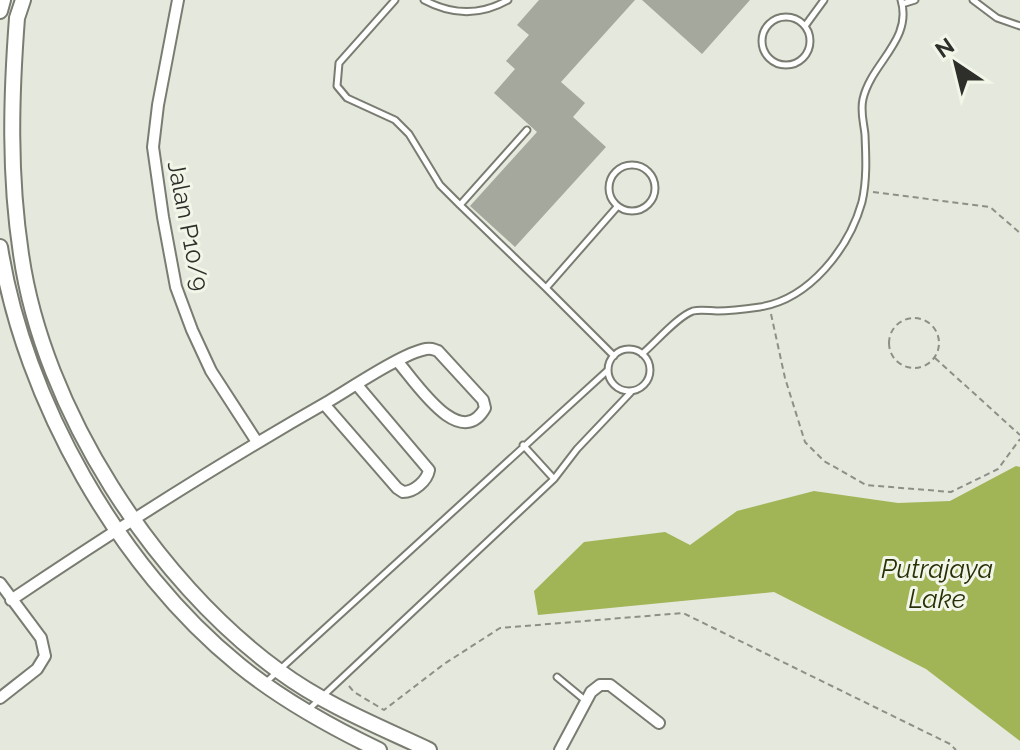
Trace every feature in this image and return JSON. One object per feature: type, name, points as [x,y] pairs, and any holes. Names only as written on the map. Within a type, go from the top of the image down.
[{"type":"street","points":[[3,0],[0,13],[17,18]]},
{"type":"street","points":[[23,0],[17,18],[11,144],[21,257],[36,321],[57,381],[82,435],[133,518],[191,595],[278,670],[320,699],[429,750]]},
{"type":"street","name":"Jalan P10/9","points":[[178,0],[153,147],[161,206],[176,287],[192,330],[211,371],[257,442]]},
{"type":"street","points":[[0,247],[19,328],[65,444],[142,563],[178,607],[238,664],[305,712],[379,750]]},
{"type":"street","points":[[11,600],[117,528],[257,442],[398,362],[424,349],[438,351],[483,400],[485,408],[480,416],[470,422],[444,416],[398,362]]},
{"type":"street","points":[[324,404],[397,488],[410,492],[428,478],[429,470],[357,385]]},
{"type":"street","points":[[0,583],[41,638],[45,656],[37,669],[0,698]]},
{"type":"street","points":[[560,750],[586,702],[600,685],[610,685],[659,723]]},
{"type":"lane","points":[[395,0],[339,63],[337,86],[347,98],[395,120],[409,134],[440,185],[614,356]]},
{"type":"lane","points":[[424,0],[461,12],[487,10],[508,0]]},
{"type":"lane","points":[[642,354],[686,314],[696,310],[720,311],[769,304],[817,277],[836,256],[850,233],[867,182],[861,108],[866,88],[897,41],[902,25],[902,2],[915,0]]},
{"type":"lane","points":[[973,0],[997,18],[1020,26]]},
{"type":"lane","points":[[805,26],[822,1]]},
{"type":"lane","points":[[790,17],[805,26],[810,41],[803,57],[797,62],[784,64],[769,57],[762,40],[771,22],[790,17]]},
{"type":"lane","points":[[460,205],[527,130]]},
{"type":"lane","points":[[628,165],[647,170],[655,184],[651,202],[635,211],[617,207],[609,195],[612,176],[628,165]]},
{"type":"lane","points":[[546,288],[617,207]]},
{"type":"lane","points":[[264,683],[523,445],[551,424],[608,370],[614,356],[629,350],[642,354],[648,362],[649,376],[641,387],[632,391],[577,449],[554,479],[305,712]]},
{"type":"lane","points":[[608,370],[616,387],[632,391]]},
{"type":"lane","points":[[523,445],[554,479]]},
{"type":"lane","points":[[557,677],[586,702]]},
{"type":"path","points":[[864,191],[990,207],[1020,233]]},
{"type":"path","points":[[769,304],[785,378],[805,442],[824,461],[866,485],[951,492],[998,469],[1020,437],[934,357]]},
{"type":"path","points":[[910,318],[930,323],[938,338],[934,357],[929,363],[917,367],[899,362],[890,349],[893,329],[910,318]]},
{"type":"path","points":[[343,677],[354,692],[384,710],[444,664],[500,628],[683,613],[950,744],[956,750]]},
{"type":"water","name":"Putrajaya Lake","points":[[1016,466],[1020,467],[1020,741],[926,669],[774,592],[538,615],[534,591],[584,542],[665,532],[690,545],[737,511],[814,491],[898,503],[950,501]]},
{"type":"building","points":[[539,0],[635,0],[561,82],[585,103],[573,117],[606,147],[515,247],[470,206],[537,132],[494,93],[515,69],[506,61],[529,35],[517,25]]},
{"type":"building","points":[[642,0],[750,0],[702,54]]}]
